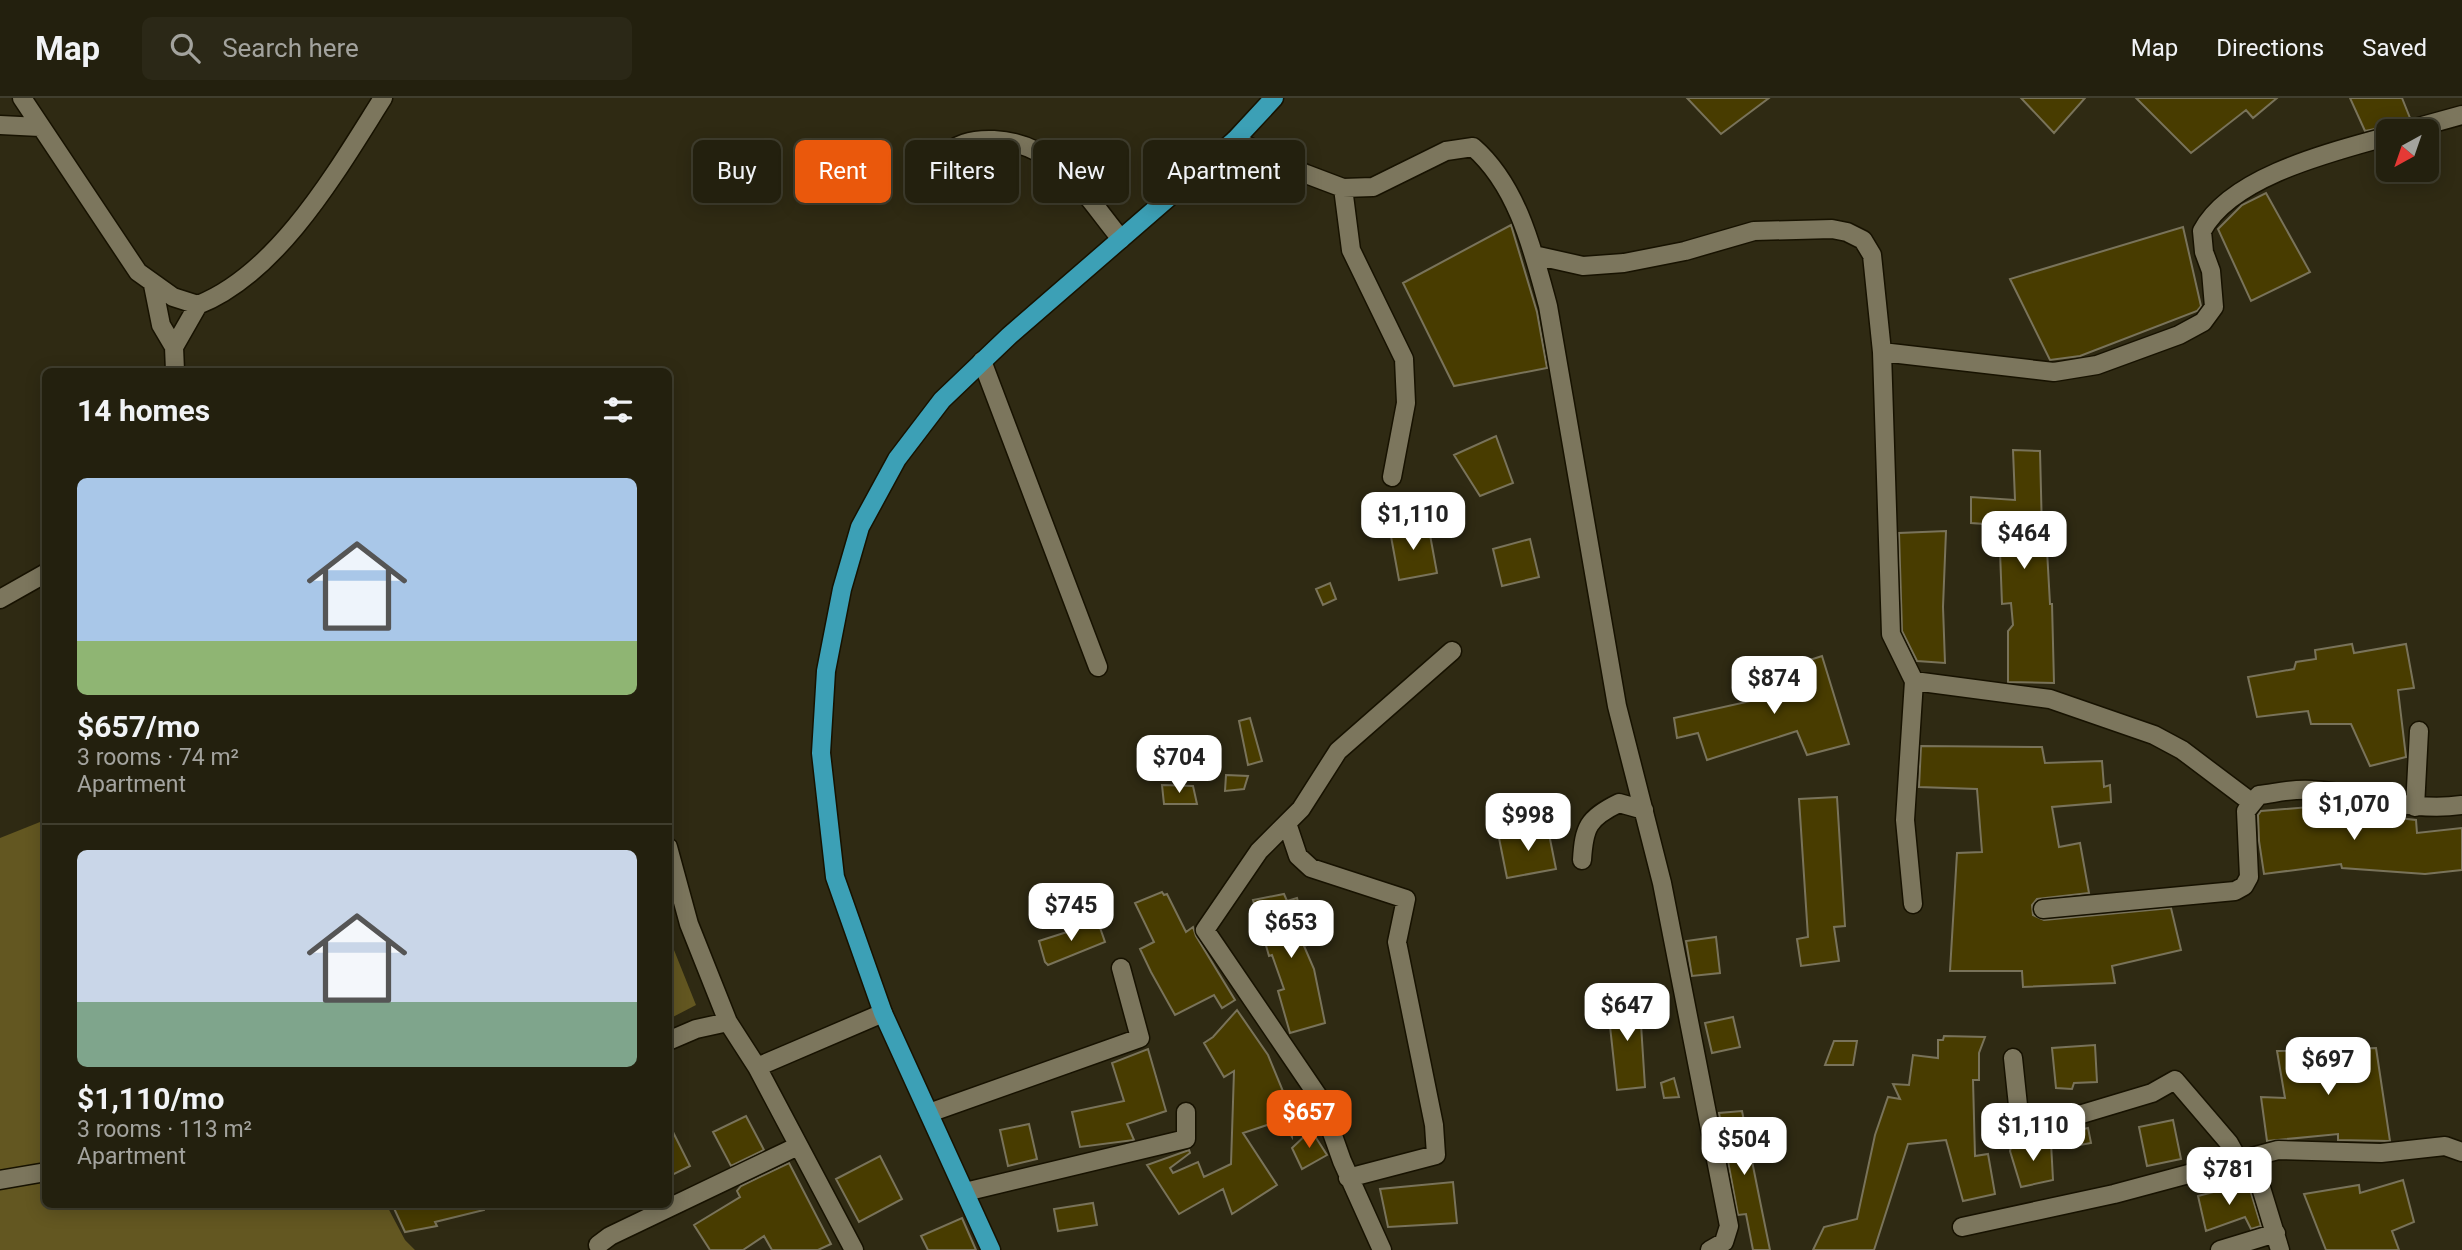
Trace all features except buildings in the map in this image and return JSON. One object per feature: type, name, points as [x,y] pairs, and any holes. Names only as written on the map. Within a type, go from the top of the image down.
[{"type":"main road","points":[[1235,140],[1274,98]]},
{"type":"main road","points":[[991,1250],[883,1013],[835,877],[821,753],[826,671],[842,589],[860,527],[897,459],[942,400],[982,361],[1162,203]]},
{"type":"street","points":[[22,98],[138,272],[153,285],[198,305]]},
{"type":"street","points":[[174,346],[198,305],[220,296],[250,274],[286,235],[332,178],[383,98]]},
{"type":"street","points":[[2440,120],[2462,114]]},
{"type":"street","points":[[0,125],[40,127]]},
{"type":"street","points":[[1882,352],[2054,372],[2097,365],[2179,335],[2203,322],[2214,307],[2211,271],[2204,252],[2202,231],[2223,204],[2258,183],[2313,158],[2376,140]]},
{"type":"street","points":[[1019,143],[1041,151],[1063,169],[1121,239]]},
{"type":"street","points":[[1305,174],[1343,188],[1373,187],[1446,151],[1473,147],[1497,174],[1517,210],[1534,255],[1550,319],[1617,706],[1662,883],[1729,1226],[1723,1247]]},
{"type":"street","points":[[1343,188],[1351,250],[1404,359],[1406,402],[1392,477]]},
{"type":"street","points":[[1534,255],[1583,266],[1624,263],[1685,251],[1754,231],[1847,232],[1863,240],[1872,255],[1882,352],[1891,635],[1914,681],[1905,820],[1913,904]]},
{"type":"street","points":[[153,285],[161,325],[174,346],[175,368]]},
{"type":"street","points":[[982,361],[1098,667]]},
{"type":"street","points":[[0,599],[42,575]]},
{"type":"street","points":[[1382,1250],[1348,1178],[1320,1100],[1205,930],[1259,851],[1301,809],[1338,751],[1452,651]]},
{"type":"street","points":[[1914,681],[2050,699],[2143,731],[2182,750],[2251,802]]},
{"type":"street","points":[[2415,807],[2419,731]]},
{"type":"street","points":[[2043,909],[2235,891],[2244,886],[2249,877],[2246,811],[2259,795],[2310,789],[2415,807],[2435,809],[2462,805]]},
{"type":"street","points":[[1582,860],[1584,832],[1600,813],[1619,803],[1644,810]]},
{"type":"street","points":[[1287,823],[1298,856],[1311,868],[1406,900],[1397,942],[1432,1111],[1436,1155],[1348,1178]]},
{"type":"street","points":[[672,862],[689,924],[728,1022],[757,1067],[854,1250]]},
{"type":"street","points":[[929,1113],[1140,1038],[1121,968]]},
{"type":"street","points":[[757,1067],[883,1013]]},
{"type":"street","points":[[672,1039],[696,1029],[728,1022]]},
{"type":"street","points":[[2013,1058],[2019,1115],[2062,1120],[2152,1093],[2175,1080],[2246,1160],[2278,1242],[2220,1250]]},
{"type":"street","points":[[965,1192],[1186,1139],[1186,1112]]},
{"type":"street","points":[[672,1206],[798,1146]]},
{"type":"street","points":[[1962,1227],[2114,1194],[2278,1150],[2381,1153],[2445,1146],[2462,1152]]},
{"type":"street","points":[[0,1180],[42,1172]]},
{"type":"street","points":[[598,1245],[610,1236],[668,1208]]},
{"type":"shaded area","points":[[42,821],[42,1208],[388,1208],[405,1240],[415,1250],[0,1250],[0,838]]},
{"type":"shaded area","points":[[672,945],[696,1005],[672,1017]]}]
